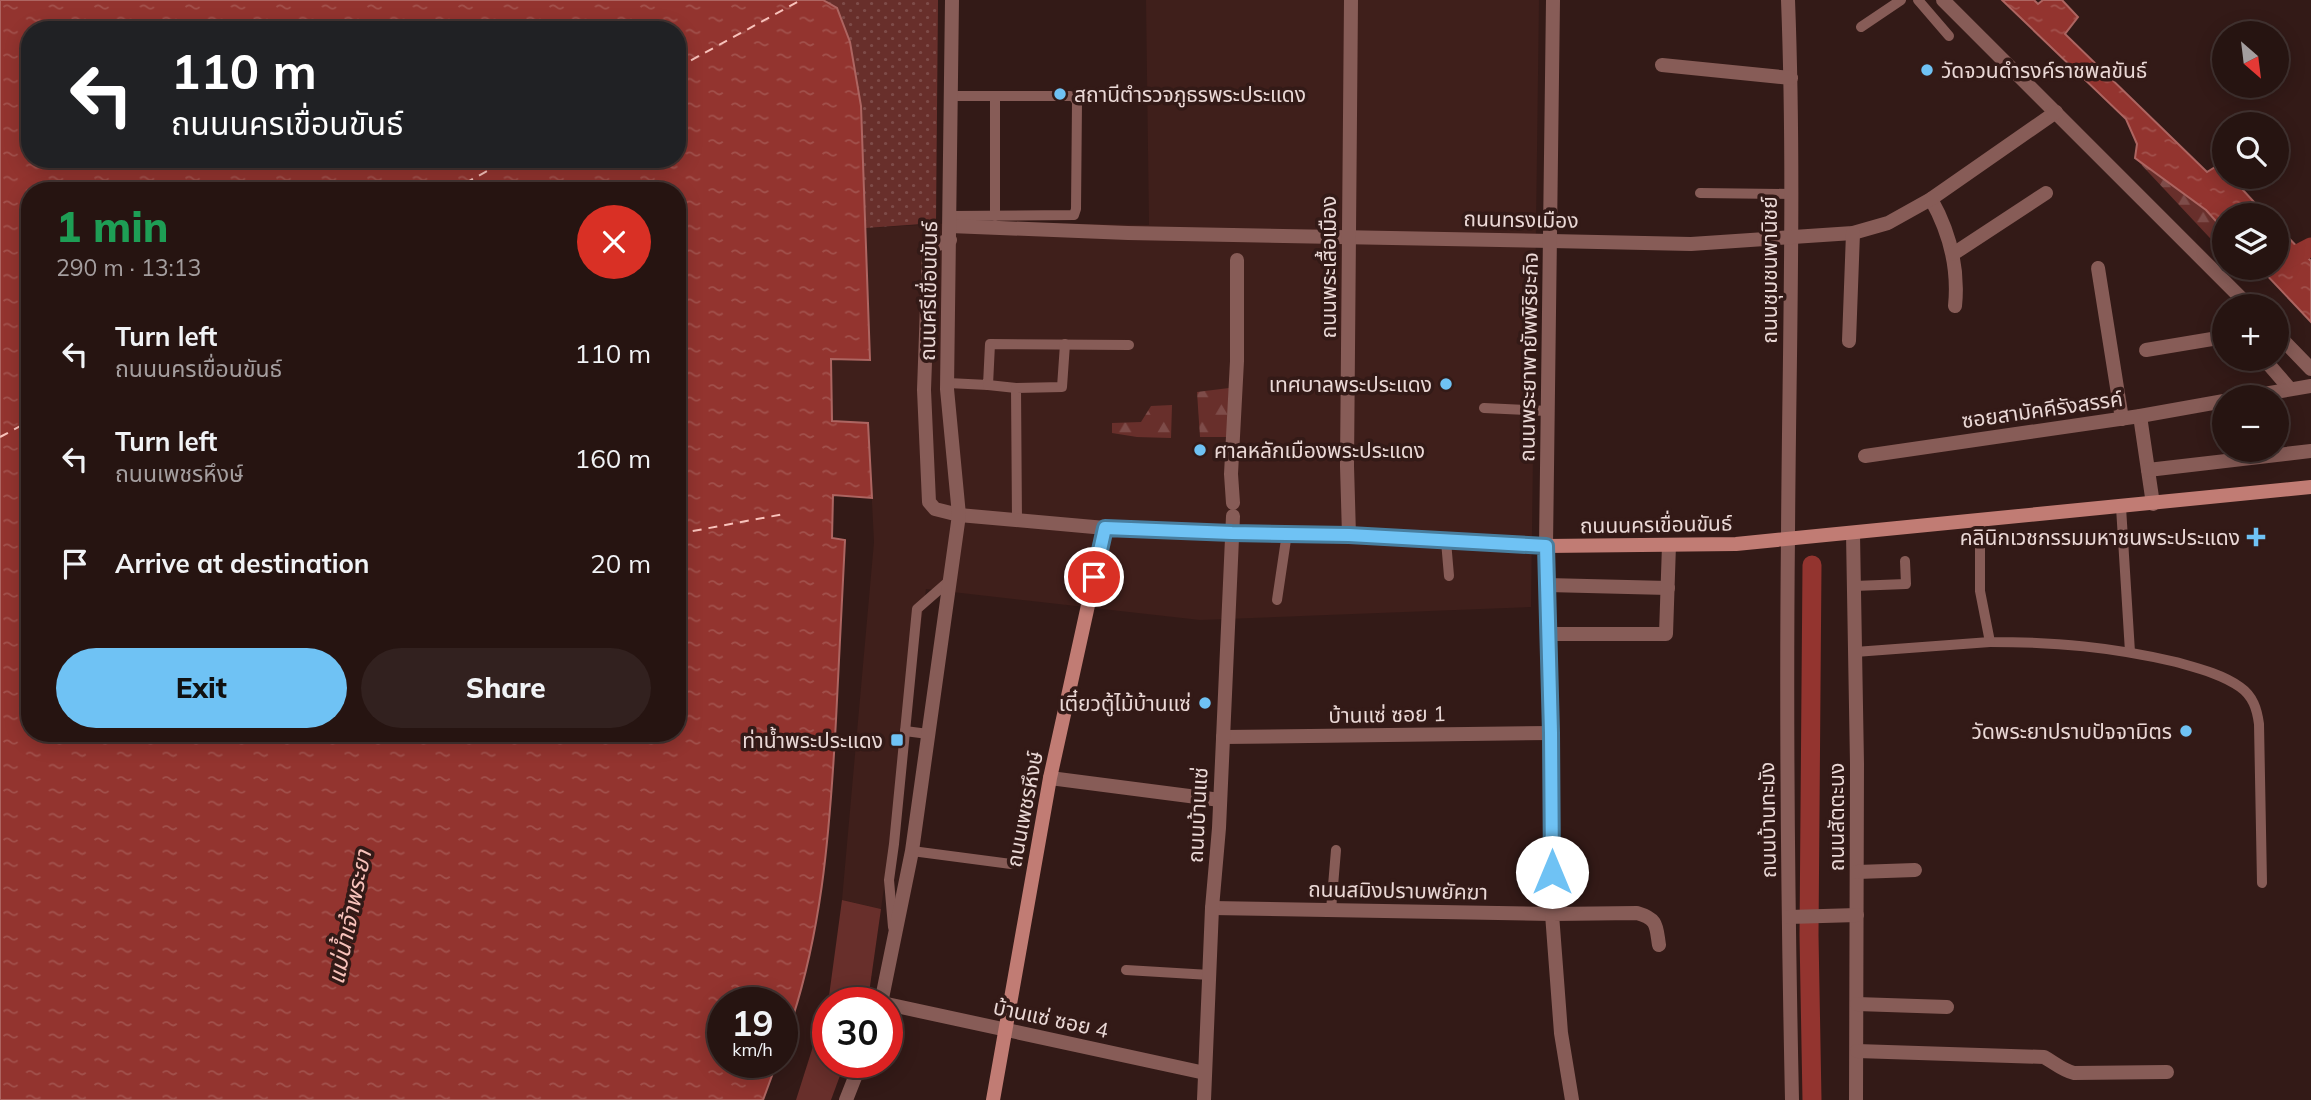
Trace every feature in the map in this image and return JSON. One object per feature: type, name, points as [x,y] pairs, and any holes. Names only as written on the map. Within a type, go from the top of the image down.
[{"type":"main road","name":"ถนนนครเขื่อนขันธ์","points":[[1105,528],[1349,535],[1546,546],[1736,544],[2311,487]]},
{"type":"main road","name":"ถนนเพชรหึงษ์","points":[[993,1100],[1050,778],[1105,528]]},
{"type":"street","name":"ถนนศรีเขื่อนขันธ์","points":[[884,987],[912,850],[959,515],[948,383],[952,0]]},
{"type":"street","name":"ถนนพระเสื้อเมือง","points":[[1349,535],[1347,466],[1351,0]]},
{"type":"street","name":"ถนนพระยาพายัพพิริยะกิจ","points":[[1546,546],[1553,0]]},
{"type":"street","name":"ถนนชุมชนพานิชย์","points":[[1788,0],[1791,78],[1788,540]]},
{"type":"street","points":[[1943,0],[2237,294]]},
{"type":"street","points":[[1662,65],[1791,78]]},
{"type":"street","name":"ถนนทรงเมือง","points":[[950,227],[1691,244],[1853,233],[1888,223],[1931,199],[2056,112]]},
{"type":"street","points":[[1953,254],[2046,193]]},
{"type":"street","points":[[1931,199],[1941,217],[1953,254],[1955,306]]},
{"type":"street","name":"ถนนนครเขื่อนขันธ์","points":[[950,227],[929,250],[924,390],[929,502],[935,509],[959,515],[1105,528]]},
{"type":"street","points":[[1849,341],[1853,233]]},
{"type":"street","name":"ถนนบ้านแซ่","points":[[1204,1100],[1233,510],[1231,474],[1237,361],[1237,260]]},
{"type":"street","points":[[2098,268],[2122,419]]},
{"type":"street","points":[[2146,350],[2212,339]]},
{"type":"street","points":[[2289,346],[2311,369]]},
{"type":"street","points":[[2274,371],[2290,390],[2311,386]]},
{"type":"street","name":"ซอยสามัคคีรังสรรค์","points":[[1865,456],[2122,419],[2212,403]]},
{"type":"street","points":[[2140,416],[2153,504]]},
{"type":"street","points":[[2148,470],[2311,451]]},
{"type":"street","name":"ถนนสัตตะนง","points":[[1853,534],[1857,872],[1856,1100]]},
{"type":"street","name":"ถนนบ้านทะมัง","points":[[1788,540],[1794,917],[1792,1100]]},
{"type":"street","points":[[1548,634],[1666,634],[1669,545]]},
{"type":"street","points":[[1546,546],[1552,914],[1561,1033],[1572,1100]]},
{"type":"street","points":[[1547,584],[1668,588]]},
{"type":"street","name":"บ้านแซ่ ซอย 1","points":[[1223,737],[1551,733]]},
{"type":"street","points":[[1050,778],[1220,800]]},
{"type":"street","points":[[1857,872],[1915,870]]},
{"type":"street","name":"ถนนสมิงปราบพยัคฆา","points":[[1212,908],[1637,913],[1650,917],[1656,924],[1659,945]]},
{"type":"street","points":[[1794,917],[1857,915]]},
{"type":"street","points":[[1857,1003],[1947,1007]]},
{"type":"street","name":"บ้านแซ่ ซอย 4","points":[[903,1007],[1205,1073]]},
{"type":"street","points":[[1857,1051],[2045,1057],[2063,1070],[2074,1073],[2166,1072]]},
{"type":"street","points":[[846,1100],[854,1078]]},
{"type":"lane","points":[[1860,27],[1901,0]]},
{"type":"lane","points":[[1918,0],[1949,36]]},
{"type":"lane","points":[[950,227],[995,216],[1074,215],[1077,102],[1070,96],[951,96]]},
{"type":"lane","points":[[995,96],[995,216]]},
{"type":"lane","points":[[1700,193],[1791,194]]},
{"type":"lane","points":[[988,385],[990,344],[1129,345]]},
{"type":"lane","points":[[948,383],[1016,388],[1062,387],[1065,344]]},
{"type":"lane","points":[[1016,388],[1017,522]]},
{"type":"lane","points":[[1484,408],[1548,411]]},
{"type":"lane","points":[[2120,507],[2130,652]]},
{"type":"lane","points":[[1980,521],[1980,591],[1990,642]]},
{"type":"lane","points":[[1277,600],[1287,533]]},
{"type":"lane","points":[[1446,541],[1448,576]]},
{"type":"lane","points":[[1854,586],[1906,584],[1905,561]]},
{"type":"lane","name":"ถนนศรีเขื่อนขันธ์","points":[[894,932],[889,880],[917,609],[949,581]]},
{"type":"lane","points":[[1855,652],[1990,642],[2041,642],[2106,648],[2208,671],[2242,688],[2256,706],[2259,724],[2262,883]]},
{"type":"lane","points":[[905,731],[928,734]]},
{"type":"lane","points":[[912,850],[1011,864]]},
{"type":"lane","points":[[1331,910],[1336,850]]},
{"type":"lane","points":[[1126,970],[1210,975]]},
{"type":"shaded area","points":[[1146,0],[1539,0],[1531,607],[1200,620],[926,589],[881,909],[842,900],[874,542],[868,423],[832,422],[831,359],[870,359],[866,228],[971,222],[1149,225]]},
{"type":"green space","points":[[823,0],[938,0],[936,223],[866,228],[861,106],[850,42],[837,8]]},
{"type":"green space","points":[[2135,158],[2206,210],[2212,217],[2212,240]]},
{"type":"green space","points":[[1229,388],[1227,437],[1200,437],[1197,392]]},
{"type":"green space","points":[[1172,405],[1171,438],[1112,433],[1112,423],[1141,422],[1151,406]]},
{"type":"green space","points":[[842,900],[881,909],[870,987],[830,987]]},
{"type":"green space","points":[[812,1050],[812,1078],[839,1078],[831,1100],[796,1100]]},
{"type":"water","name":"แม่น้ำเจ้าพระยา","points":[[0,0],[823,0],[837,8],[850,42],[861,106],[870,360],[831,359],[832,421],[868,423],[872,498],[833,495],[832,538],[845,540],[834,761],[822,886],[798,1001],[798,987],[707,987],[707,1078],[771,1078],[763,1100],[0,1100]]},
{"type":"water","points":[[2002,0],[2034,0],[2038,4],[2043,0],[2062,0],[2078,17],[2065,34],[2207,172],[2212,169],[2212,189],[2242,189],[2255,203],[2212,203],[2212,217],[2135,158],[2137,144],[2126,119]]},
{"type":"water","points":[[2289,238],[2311,261],[2311,322],[2289,299],[2289,294],[2285,294],[2271,280],[2289,280]]},
{"type":"waterway","points":[[2289,258],[2311,247]]},
{"type":"waterway","points":[[1812,565],[1809,935],[1812,1100]]},
{"type":"ferry route","points":[[686,63],[801,0]]},
{"type":"ferry route","points":[[467,182],[493,168]]},
{"type":"ferry route","points":[[0,437],[21,426]]},
{"type":"ferry route","points":[[686,532],[784,514]]},
{"type":"place","name":"วัดจวนดำรงค์ราชพลขันธ์","points":[[1927,70]]},
{"type":"place","name":"สถานีตำรวจภูธรพระประแดง","points":[[1060,94]]},
{"type":"place","name":"เทศบาลพระประแดง","points":[[1446,384]]},
{"type":"place","name":"ศาลหลักเมืองพระประแดง","points":[[1200,450]]},
{"type":"place","name":"คลินิกเวชกรรมมหาชนพระประแดง","points":[[2256,537]]},
{"type":"place","name":"เตี๋ยวตู้ไม้บ้านแซ่","points":[[1205,703]]},
{"type":"place","name":"วัดพระยาปราบปัจจามิตร","points":[[2186,731]]},
{"type":"place","name":"ท่าน้ำพระประแดง","points":[[897,740]]},
{"type":"route","points":[[1094,577],[1105,528],[1349,535],[1546,546],[1552,872]]}]
